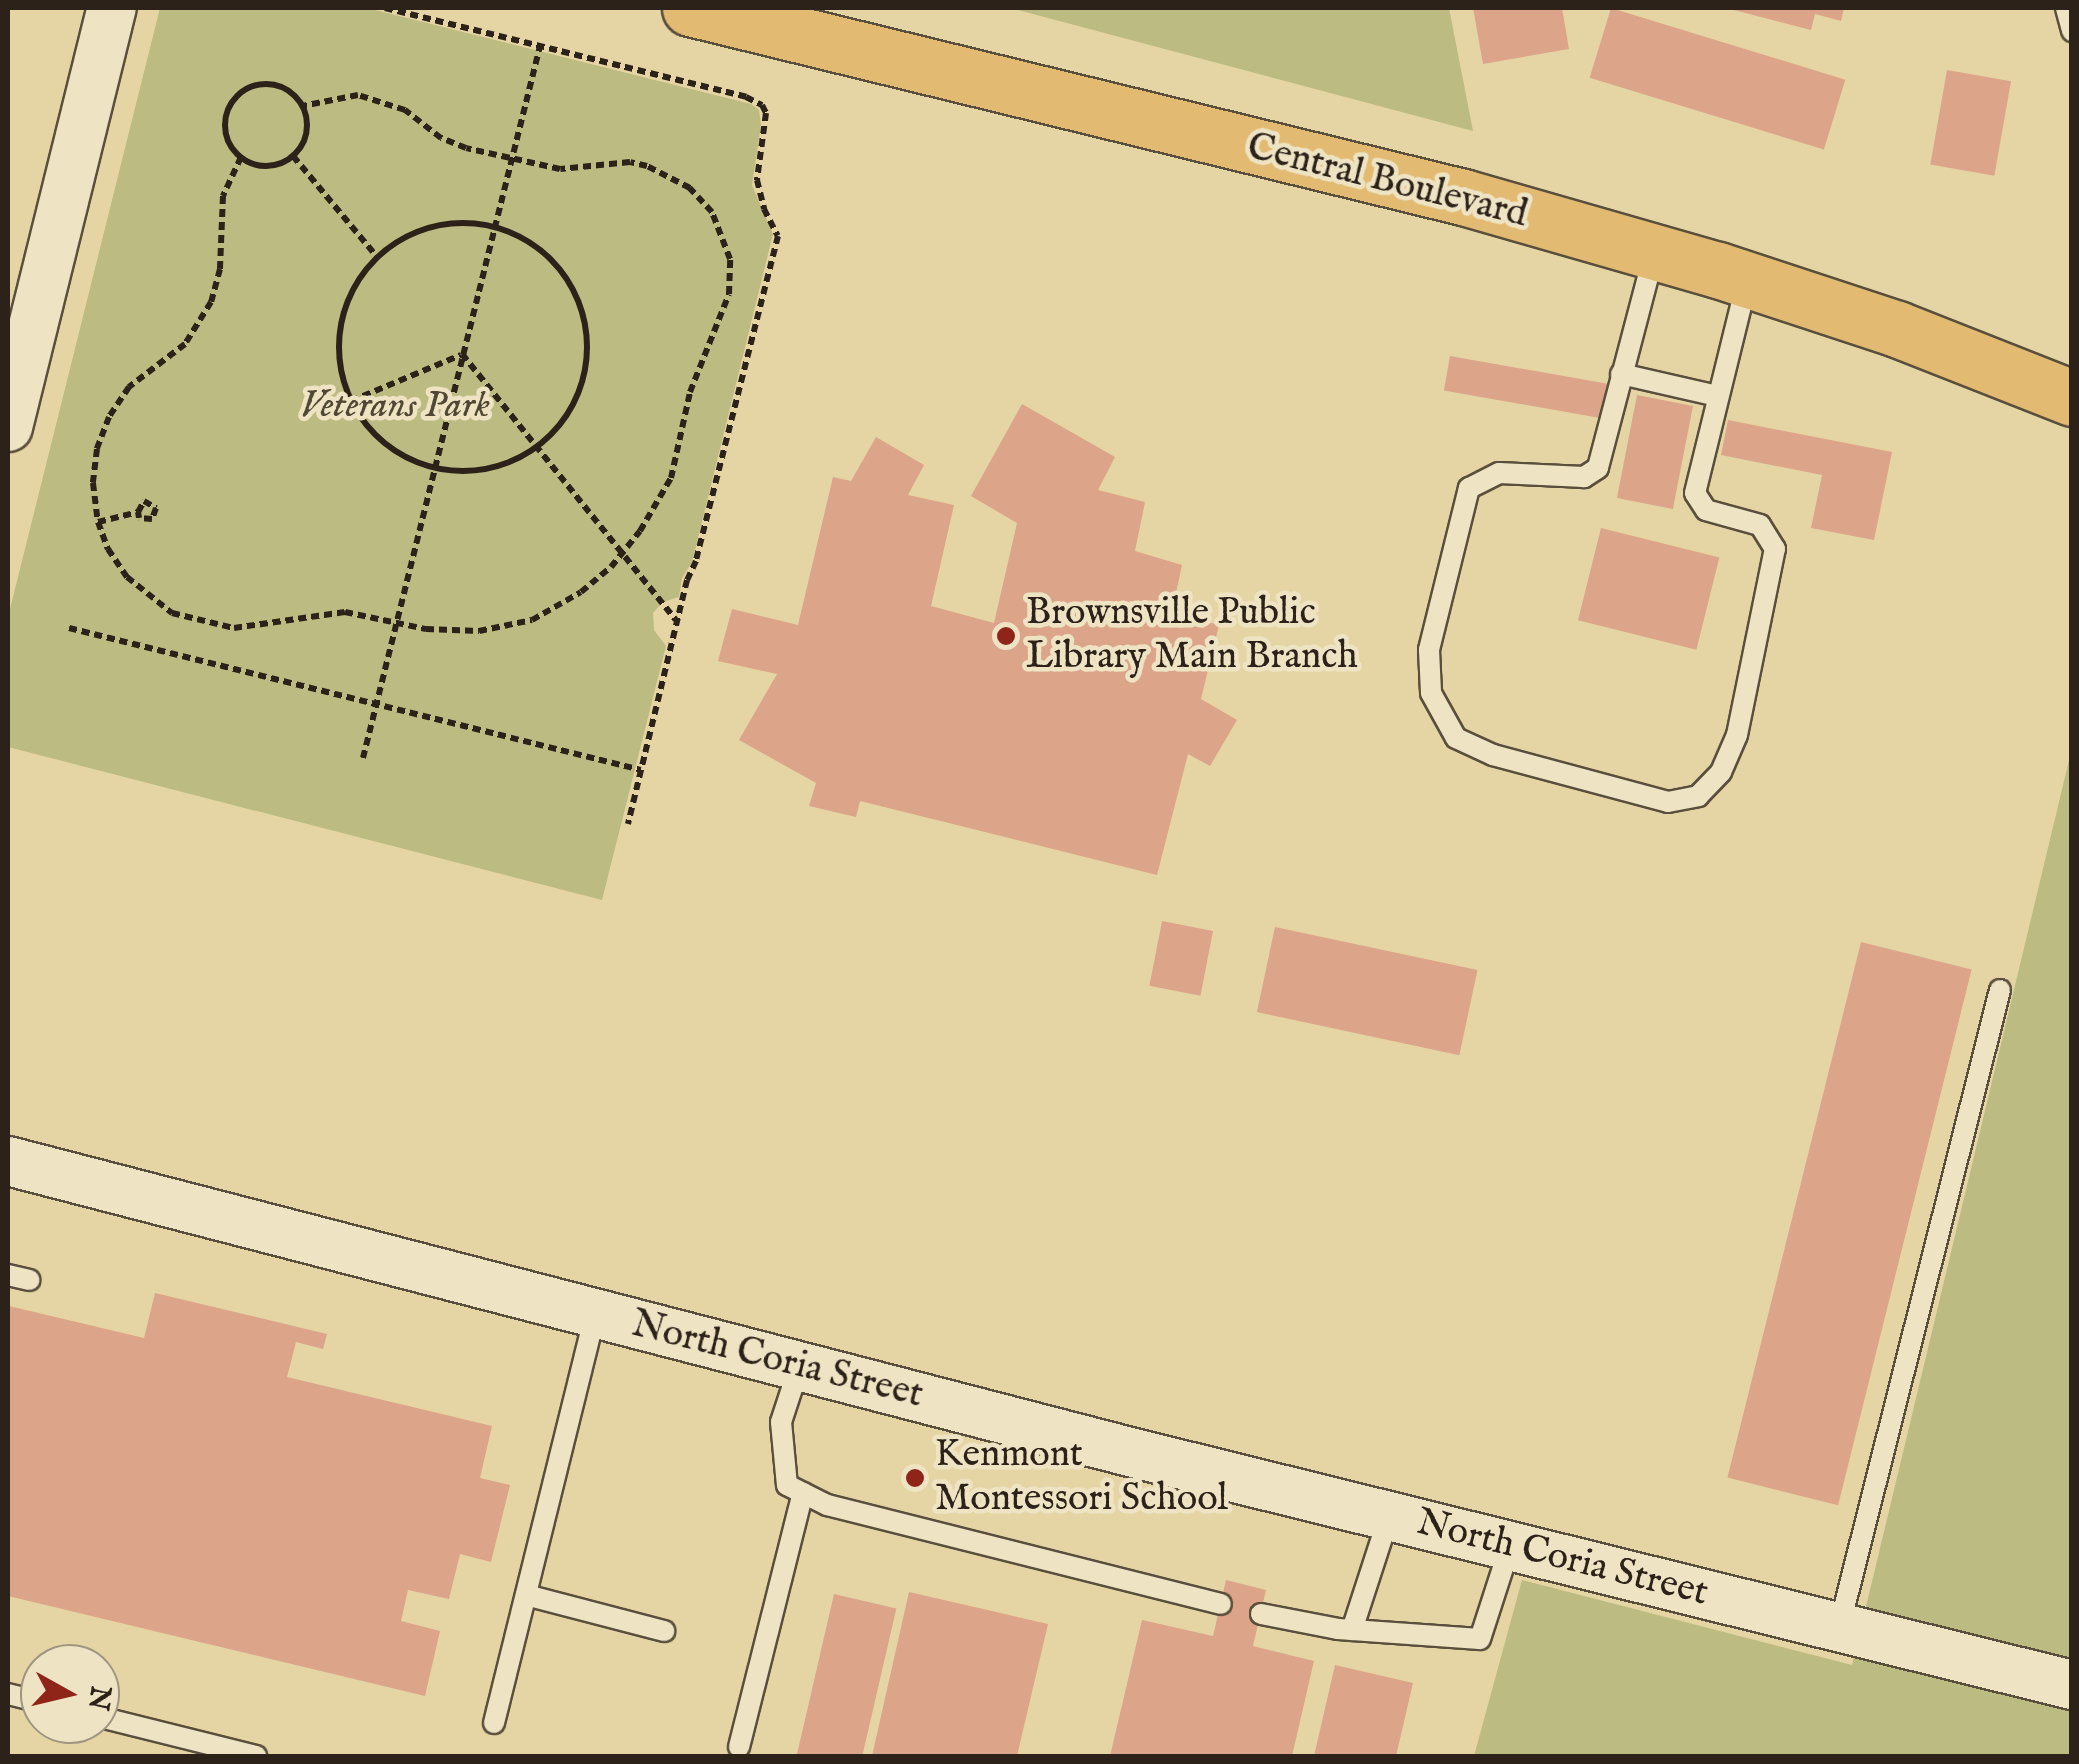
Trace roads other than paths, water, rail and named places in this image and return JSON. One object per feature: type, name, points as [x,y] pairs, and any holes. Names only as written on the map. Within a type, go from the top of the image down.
[{"type":"main road","name":"Central Boulevard","points":[[690,8],[1462,197],[1748,280],[1897,329],[2072,398]]},
{"type":"street","points":[[8,427],[112,8]]},
{"type":"street","name":"North Coria Street","points":[[8,1161],[595,1315],[2072,1685]]},
{"type":"lane","points":[[2066,8],[2072,31]]},
{"type":"lane","points":[[1654,252],[1598,468],[1584,477],[1499,472],[1469,488],[1429,650],[1432,693],[1456,738],[1493,755],[1668,802],[1698,796],[1721,772],[1737,735],[1775,549],[1760,525],[1706,510],[1696,494],[1748,280]]},
{"type":"lane","points":[[1622,374],[1718,396]]},
{"type":"lane","points":[[1839,1628],[2000,990]]},
{"type":"lane","points":[[8,1275],[29,1280]]},
{"type":"lane","points":[[494,1723],[595,1315]]},
{"type":"lane","points":[[799,1366],[781,1422],[787,1485],[827,1506],[1221,1604]]},
{"type":"lane","points":[[739,1747],[803,1492]]},
{"type":"lane","points":[[1352,1630],[1389,1516]]},
{"type":"lane","points":[[1261,1614],[1352,1630],[1480,1639],[1510,1546]]},
{"type":"lane","points":[[526,1595],[664,1630]]},
{"type":"lane","points":[[120,1722],[256,1756]]},
{"type":"place","name":"Brownsville Public Library Main Branch","points":[[1006,636]]},
{"type":"place","name":"Kenmont Montessori School","points":[[915,1478]]},
{"type":"park label","name":"Veterans Park","points":[[395,407]]}]
